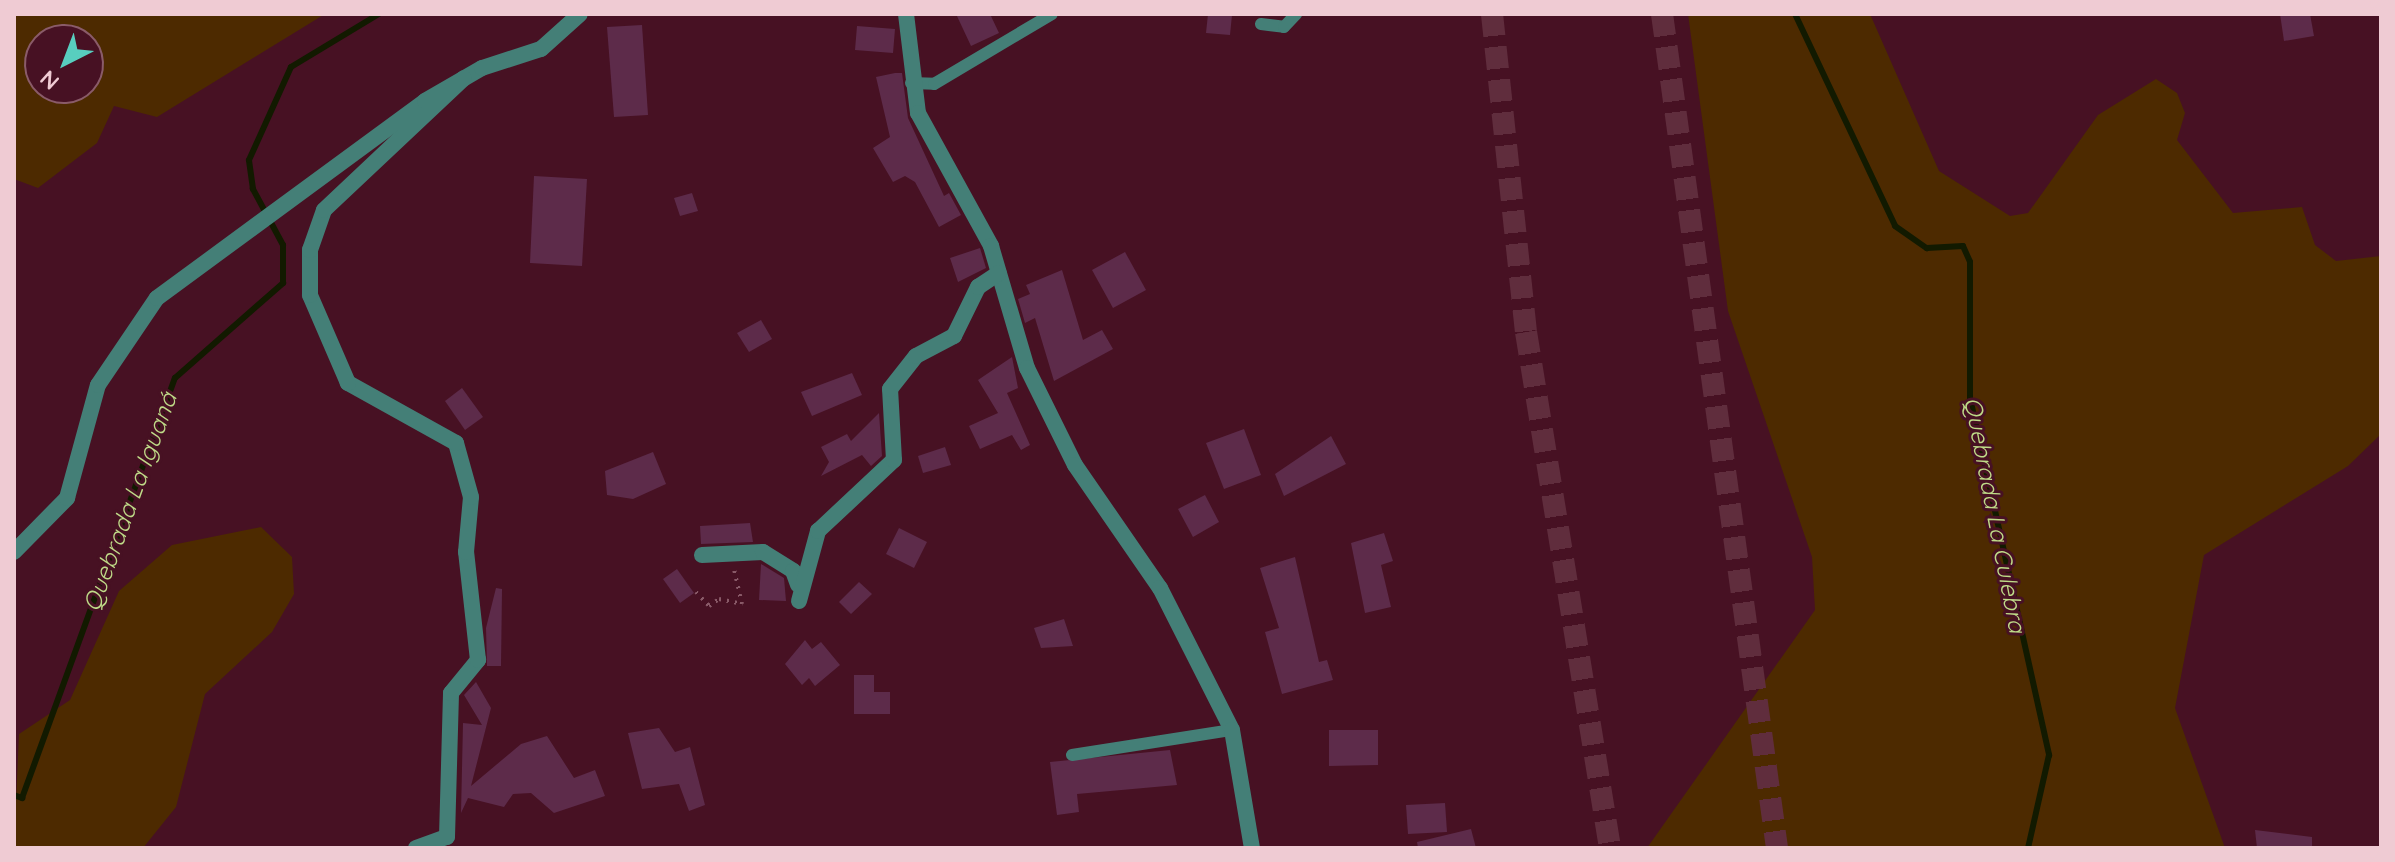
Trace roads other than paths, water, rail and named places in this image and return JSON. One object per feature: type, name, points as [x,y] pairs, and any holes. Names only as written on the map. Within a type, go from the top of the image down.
[{"type":"street","points":[[14,552],[75,483],[98,385],[157,298],[203,257],[425,101],[464,78],[541,49],[580,14]]},
{"type":"street","points":[[906,14],[911,83],[918,113],[999,273],[1027,368],[1075,465],[1160,588],[1232,730],[1252,848]]},
{"type":"street","points":[[416,848],[447,837],[451,693],[478,660],[466,552],[471,497],[456,443],[348,383],[310,295],[310,250],[324,210],[464,78]]},
{"type":"street","points":[[702,555],[777,557],[798,593],[818,531],[894,460],[890,389],[916,356],[954,336],[978,287],[999,273]]},
{"type":"lane","points":[[911,83],[934,84],[1052,14]]},
{"type":"lane","points":[[1261,24],[1284,27],[1296,14]]},
{"type":"lane","points":[[1072,755],[1232,730]]},
{"type":"waterway","name":"Quebrada La Iguaná","points":[[14,795],[22,798],[175,378],[283,283],[283,245],[253,189],[249,160],[291,67],[379,14]]},
{"type":"waterway","name":"Quebrada La Culebra","points":[[1795,14],[1895,226],[1927,248],[1963,246],[1970,262],[1970,398],[2049,755],[2028,848]]},
{"type":"tunnel","points":[[1492,14],[1526,332],[1610,848]]},
{"type":"tunnel","points":[[1662,14],[1777,848]]}]
